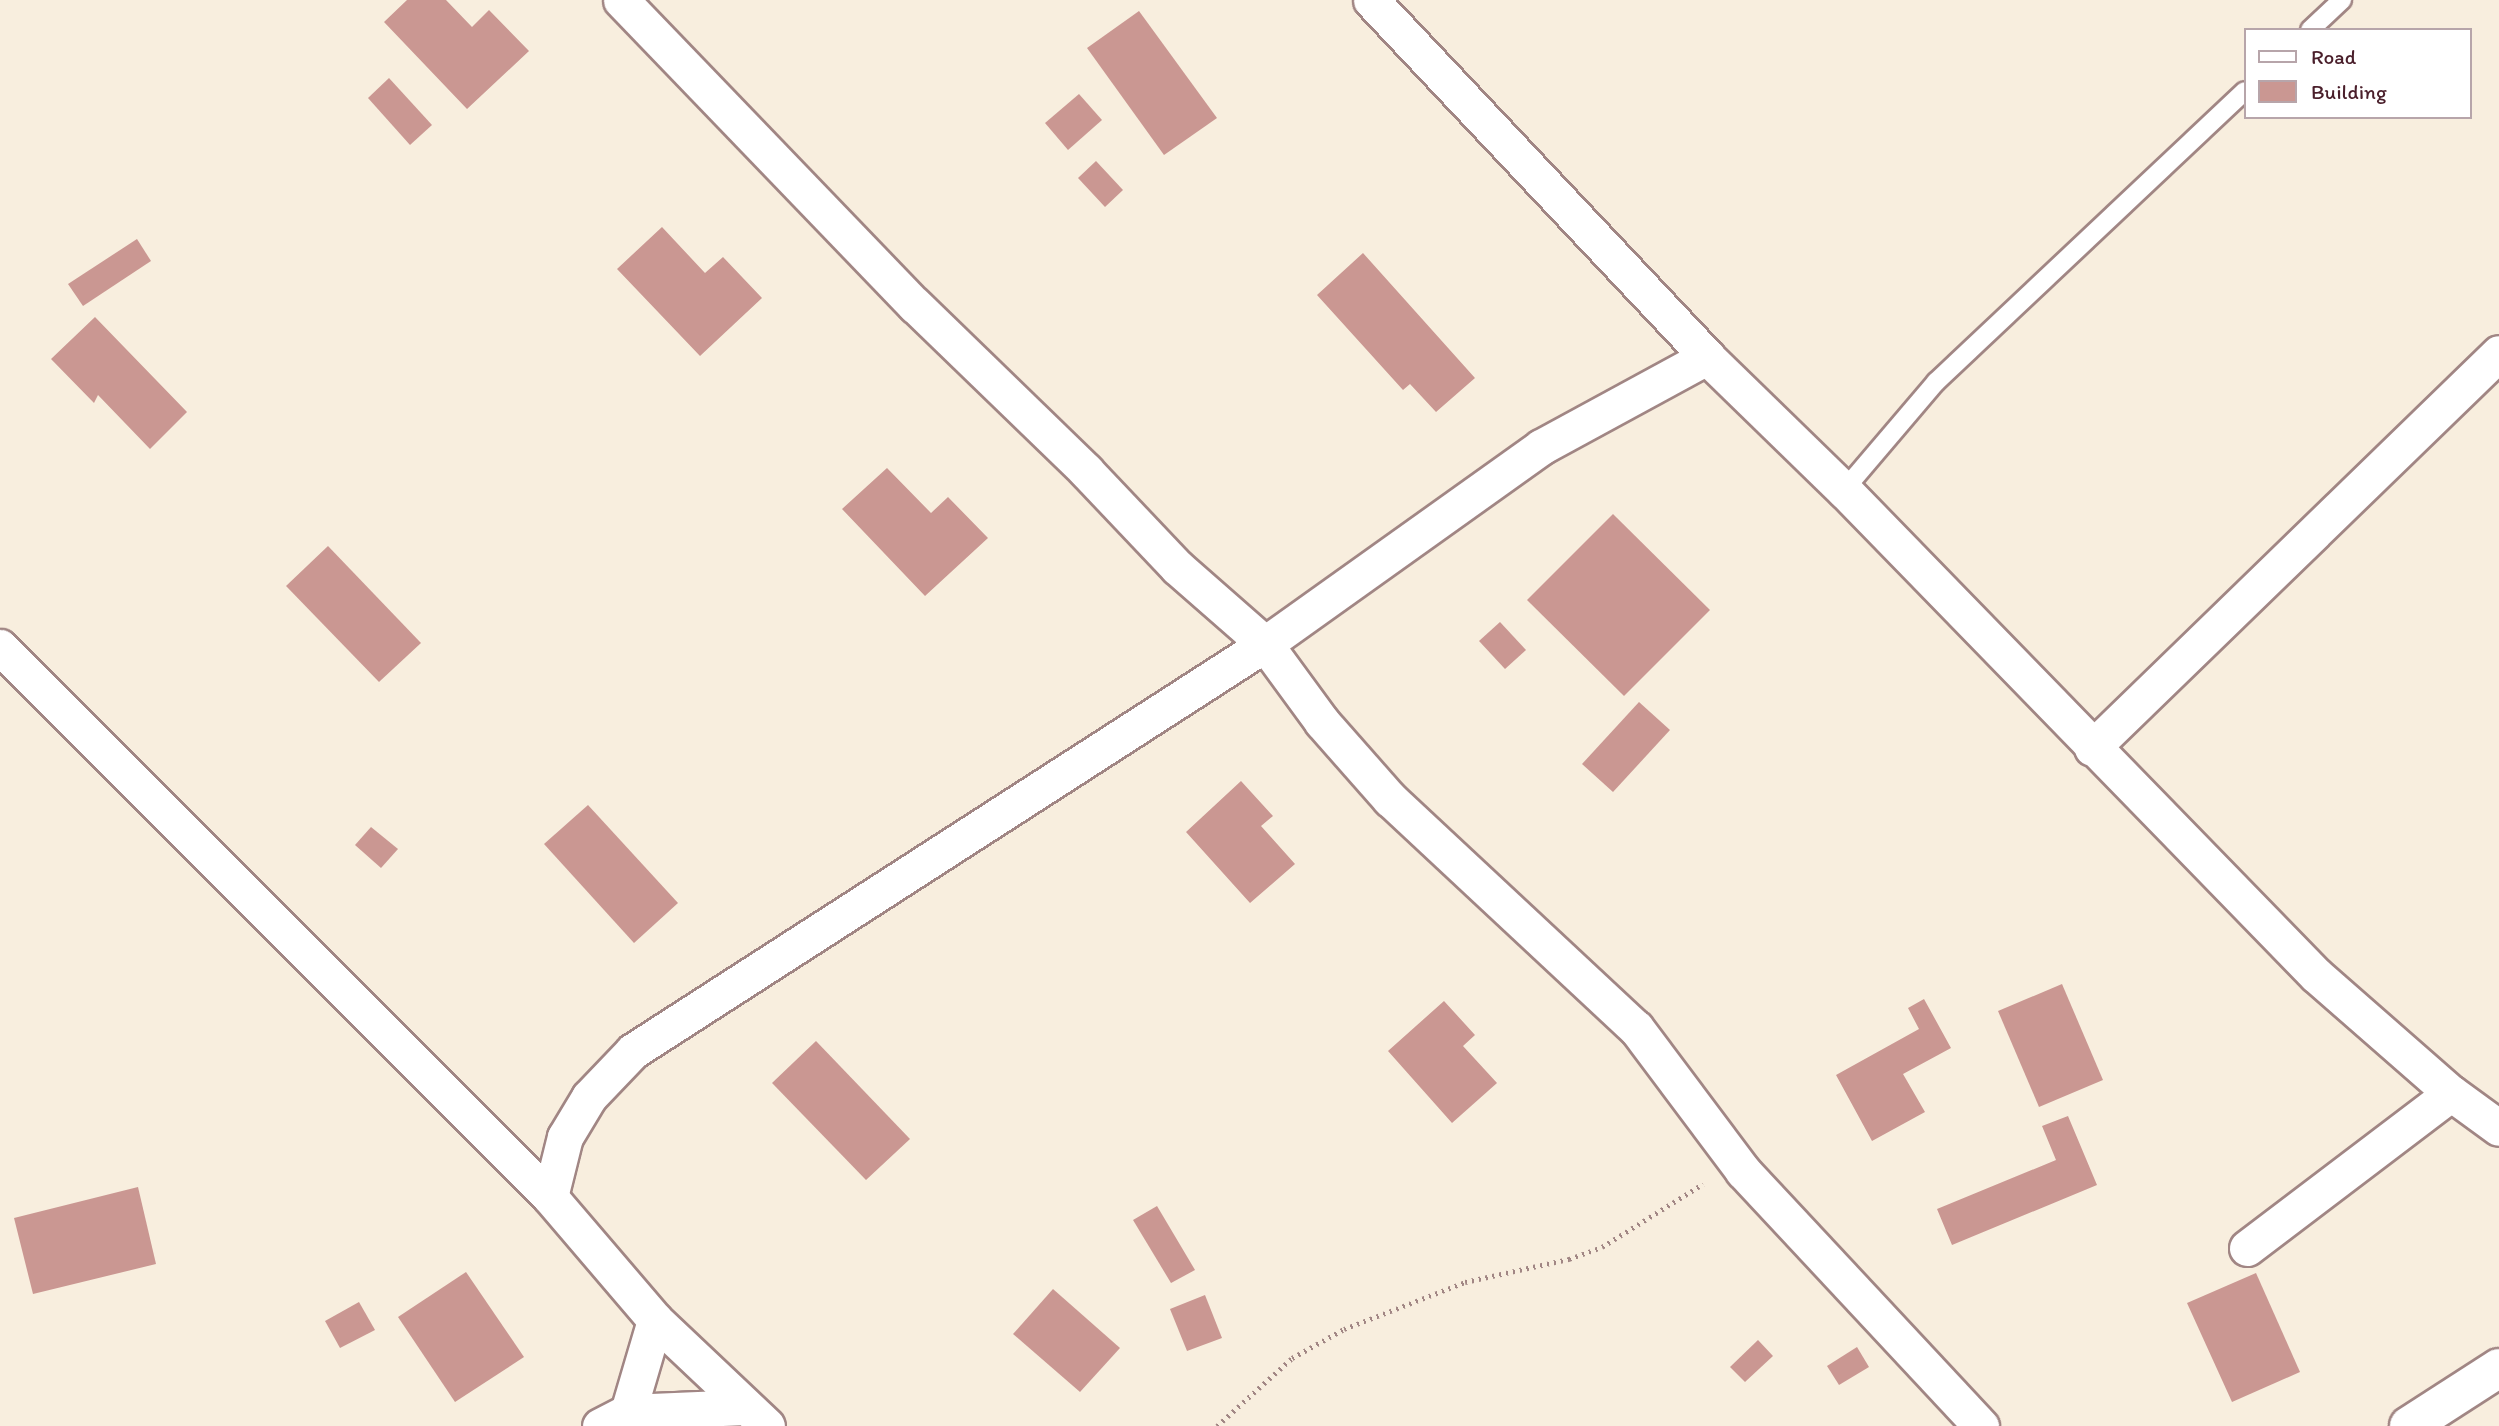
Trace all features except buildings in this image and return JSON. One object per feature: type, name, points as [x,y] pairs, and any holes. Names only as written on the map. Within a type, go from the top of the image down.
[{"type":"street","points":[[621,0],[915,305],[1086,471],[1177,568],[1265,644],[1322,722],[1390,799],[1636,1028],[1742,1171],[1981,1426]]},
{"type":"street","points":[[1371,0],[1707,357],[1843,490],[2316,975],[2451,1093],[2499,1128]]},
{"type":"street","points":[[2092,748],[2499,353]]},
{"type":"street","points":[[550,1197],[565,1137],[589,1097],[633,1051],[1265,644],[1541,446],[1707,357]]},
{"type":"street","points":[[0,647],[550,1197],[654,1320],[756,1417]]},
{"type":"street","points":[[2247,1248],[2451,1093]]},
{"type":"street","points":[[654,1320],[614,1419],[756,1417]]},
{"type":"street","points":[[2412,1425],[2499,1367]]},
{"type":"lane","points":[[2312,28],[2342,0]]},
{"type":"lane","points":[[1843,490],[1936,382],[2244,92]]},
{"type":"path","points":[[1217,1426],[1292,1358],[1344,1329],[1465,1282],[1569,1259],[1602,1247],[1628,1234],[1688,1191],[1742,1171]]}]
